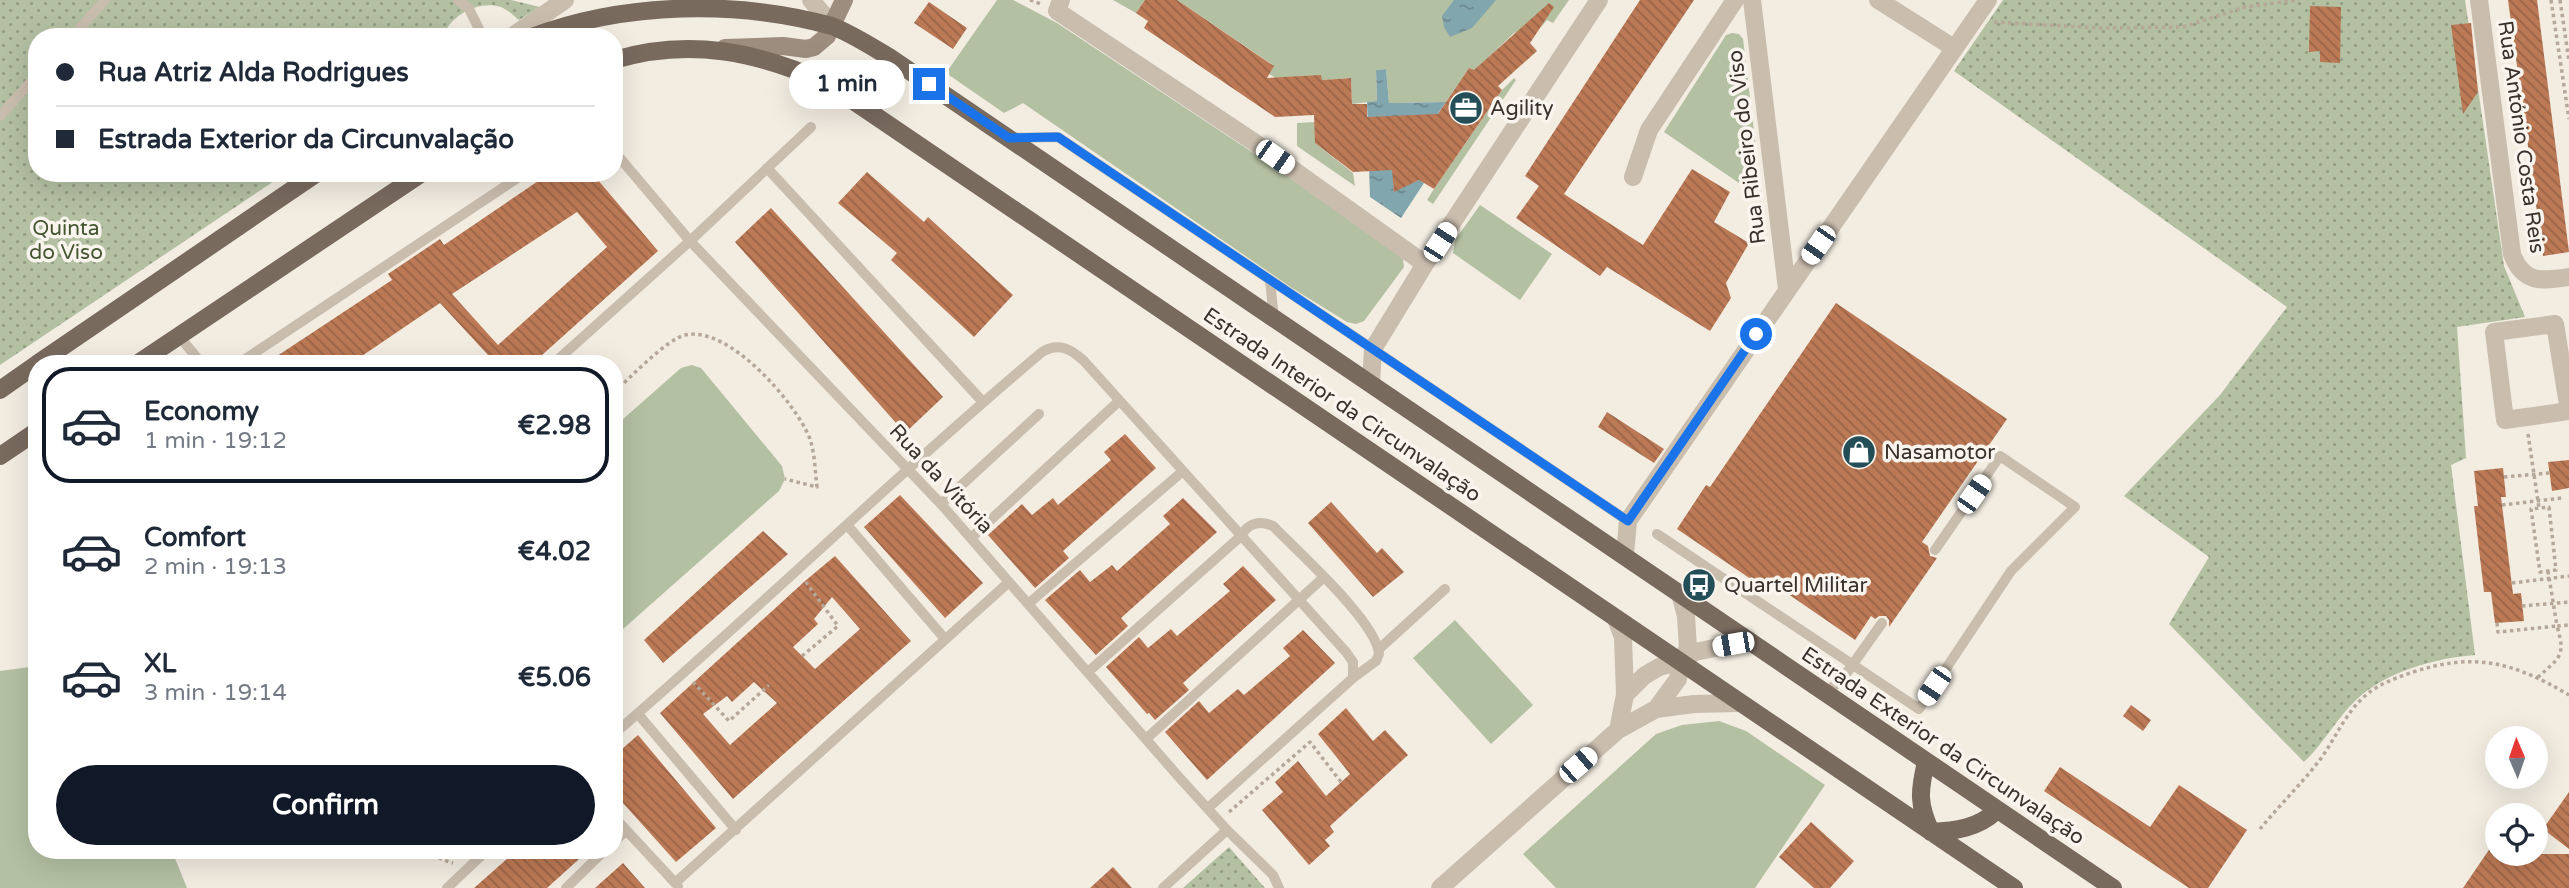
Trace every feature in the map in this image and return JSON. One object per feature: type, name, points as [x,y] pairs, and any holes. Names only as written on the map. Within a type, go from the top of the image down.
[{"type":"main road","points":[[701,49],[783,46],[806,49],[821,43],[833,26],[844,0]]},
{"type":"main road","name":"Estrada Exterior da Circunvalação","points":[[561,28],[612,12],[687,4],[748,6],[833,26],[889,57],[2113,888]]},
{"type":"main road","name":"Estrada Interior da Circunvalação","points":[[623,59],[662,51],[701,49],[770,60],[827,83],[2014,888]]},
{"type":"main road","points":[[50,355],[304,182]]},
{"type":"main road","points":[[150,355],[409,182]]},
{"type":"main road","points":[[0,390],[28,370]]},
{"type":"main road","points":[[0,456],[28,437]]},
{"type":"main road","points":[[1926,762],[1919,789],[1921,810],[1931,832],[1956,831],[1985,821],[1996,811]]},
{"type":"street","points":[[524,28],[565,0]]},
{"type":"street","points":[[811,0],[833,26]]},
{"type":"street","points":[[1061,0],[1057,11],[1254,142],[1425,264]]},
{"type":"street","points":[[1371,383],[1373,349],[1425,264],[1599,0]]},
{"type":"street","name":"Rua Ribeiro do Viso","points":[[1633,177],[1649,130],[1735,0]]},
{"type":"street","name":"Rua Ribeiro do Viso","points":[[1752,0],[1787,289]]},
{"type":"street","points":[[1878,0],[1954,48]]},
{"type":"street","points":[[1625,555],[1628,521],[1988,0]]},
{"type":"street","name":"Rua António Costa Reis","points":[[2479,0],[2512,254],[2519,270],[2534,279],[2545,281],[2569,277]]},
{"type":"street","points":[[2555,324],[2569,411],[2505,420],[2494,332],[2555,324]]},
{"type":"street","points":[[1656,709],[1678,679],[1681,661],[1688,648],[1680,594]]},
{"type":"street","points":[[1616,619],[1624,647],[1625,695],[1618,730]]},
{"type":"street","points":[[1625,695],[1652,672],[1704,649],[1748,641]]},
{"type":"street","points":[[1440,888],[1618,730],[1656,709],[1694,704],[1740,703]]},
{"type":"lane","points":[[80,28],[105,0]]},
{"type":"lane","points":[[458,0],[469,9],[478,28]]},
{"type":"lane","points":[[0,116],[28,85]]},
{"type":"lane","points":[[563,355],[811,127]]},
{"type":"lane","points":[[1009,138],[1058,137],[1628,521]]},
{"type":"lane","name":"Rua da Vitória","points":[[623,162],[690,241],[941,504],[1227,830],[1273,876],[1279,888]]},
{"type":"lane","points":[[767,168],[983,402]]},
{"type":"lane","points":[[252,355],[511,182]]},
{"type":"lane","points":[[1270,281],[1274,318]]},
{"type":"lane","points":[[179,336],[195,355]]},
{"type":"lane","points":[[623,726],[983,402],[1042,352],[1061,346],[1084,361],[1350,657],[1353,678]]},
{"type":"lane","points":[[971,538],[1119,401]]},
{"type":"lane","points":[[941,504],[1039,414]]},
{"type":"lane","points":[[1657,534],[1919,709],[2011,571],[2075,507],[2000,456],[1935,550]]},
{"type":"lane","points":[[1028,604],[1183,471]]},
{"type":"lane","points":[[1088,672],[1241,536],[1247,527],[1262,522],[1273,526],[1323,578],[1373,633],[1380,649]]},
{"type":"lane","points":[[848,526],[946,639]]},
{"type":"lane","points":[[1146,739],[1323,578]]},
{"type":"lane","points":[[623,828],[677,885],[1009,582]]},
{"type":"lane","points":[[1208,808],[1353,678],[1376,661],[1380,649],[1445,589]]},
{"type":"lane","points":[[1825,692],[1841,681],[1882,623]]},
{"type":"lane","points":[[638,713],[736,830]]},
{"type":"lane","points":[[1163,888],[1227,830]]},
{"type":"lane","points":[[623,834],[626,831]]},
{"type":"lane","points":[[447,888],[478,859]]},
{"type":"lane","points":[[566,888],[596,859]]},
{"type":"path","points":[[1975,19],[2006,24],[2099,28],[2183,27],[2245,7],[2299,0]]},
{"type":"path","points":[[2551,0],[2569,119]]},
{"type":"path","points":[[2560,0],[2569,61]]},
{"type":"path","points":[[623,384],[680,336],[697,334],[724,344],[742,355],[774,386],[799,416],[809,437],[817,487],[785,479]]},
{"type":"path","points":[[2525,417],[2539,508]]},
{"type":"path","points":[[2504,477],[2549,473]]},
{"type":"path","points":[[2502,505],[2561,498]]},
{"type":"path","points":[[2549,507],[2556,570],[2548,571],[2540,572],[2531,509],[2549,507]]},
{"type":"path","points":[[797,571],[838,626],[802,656]]},
{"type":"path","points":[[2537,679],[2553,664],[2563,644],[2557,626],[2548,571]]},
{"type":"path","points":[[2512,583],[2569,576]]},
{"type":"path","points":[[2522,606],[2568,602]]},
{"type":"path","points":[[2497,623],[2498,632],[2569,625]]},
{"type":"path","points":[[2260,829],[2318,762],[2358,702],[2376,688],[2418,671],[2469,660],[2498,664],[2569,695]]},
{"type":"path","points":[[684,673],[729,721],[769,685]]},
{"type":"path","points":[[1219,820],[1310,742],[1341,782]]},
{"type":"path","points":[[444,859],[450,862],[474,863]]},
{"type":"green space","name":"Quinta do Viso","points":[[0,0],[511,0],[540,7],[519,20],[501,7],[492,5],[475,8],[459,16],[448,28],[28,28],[28,182],[273,182],[0,365]]},
{"type":"green space","points":[[997,0],[1013,0],[1057,23],[1338,209],[1403,259],[1404,267],[1364,321],[1356,324],[1347,322],[1292,288],[1023,103],[1004,113],[946,73]]},
{"type":"green space","points":[[1113,0],[1145,0],[1136,13]]},
{"type":"green space","points":[[1177,0],[1569,0],[1553,23],[1547,20],[1541,27],[1532,19],[1519,32],[1514,33],[1478,67],[1481,75],[1469,68],[1446,102],[1389,103],[1386,69],[1376,70],[1377,101],[1352,104],[1351,78],[1276,78],[1269,74],[1273,65]]},
{"type":"green space","points":[[2003,0],[2465,0],[2504,266],[2525,317],[2457,327],[2466,458],[2451,465],[2475,655],[2444,659],[2411,668],[2368,690],[2349,707],[2304,762],[2169,624],[2209,557],[2124,496],[2220,395],[2287,307],[1954,71]]},
{"type":"green space","points":[[1739,34],[1743,39],[1757,157],[1739,183],[1664,132],[1726,35]]},
{"type":"green space","points":[[1514,78],[1516,80],[1433,204],[1427,200],[1502,90]]},
{"type":"green space","points":[[1315,122],[1315,143],[1353,173],[1355,186],[1297,146],[1297,123]]},
{"type":"green space","points":[[1480,205],[1552,254],[1520,300],[1453,253],[1455,240]]},
{"type":"green space","points":[[692,365],[701,368],[782,466],[785,479],[779,491],[623,629],[623,419],[681,368]]},
{"type":"green space","points":[[1455,620],[1533,705],[1491,744],[1413,658]]},
{"type":"green space","points":[[28,667],[28,859],[175,859],[187,888],[0,888],[0,671]]},
{"type":"green space","points":[[1719,721],[1746,731],[1825,785],[1755,888],[1556,888],[1523,854],[1656,734],[1682,725]]},
{"type":"green space","points":[[1229,847],[1265,888],[1183,888]]},
{"type":"water","points":[[1454,0],[1496,0],[1472,28],[1450,37],[1442,16]]},
{"type":"water","points":[[1386,69],[1389,103],[1446,102],[1433,121],[1389,116],[1394,191],[1419,180],[1424,183],[1401,218],[1370,197],[1367,102],[1377,101],[1376,70]]},
{"type":"building","points":[[1145,0],[1177,0],[1274,66],[1267,78],[1321,75],[1322,80],[1351,78],[1352,104],[1367,104],[1367,117],[1438,114],[1469,68],[1474,70],[1549,3],[1554,7],[1530,43],[1537,51],[1498,86],[1502,90],[1434,189],[1419,180],[1394,192],[1392,170],[1353,172],[1315,143],[1314,115],[1275,117],[1144,28],[1148,21],[1136,13]]},
{"type":"building","points":[[1640,0],[1694,0],[1564,194],[1643,245],[1692,169],[1730,192],[1714,222],[1749,243],[1726,283],[1731,298],[1710,331],[1607,267],[1600,276],[1516,218],[1539,186],[1525,176]]},
{"type":"building","points":[[2508,0],[2537,0],[2569,252],[2543,256]]},
{"type":"building","points":[[929,2],[967,28],[953,49],[914,23]]},
{"type":"building","points":[[2310,6],[2341,7],[2340,63],[2320,62],[2320,51],[2309,52]]},
{"type":"building","points":[[2471,23],[2478,92],[2463,114],[2451,25]]},
{"type":"building","points":[[867,172],[924,222],[928,217],[1013,295],[974,337],[891,260],[897,253],[838,203]]},
{"type":"building","points":[[537,182],[600,182],[658,251],[542,355],[488,355],[440,303],[363,355],[279,355],[392,280],[388,274],[440,239],[444,245]],"holes":[[[577,212],[607,247],[498,345],[452,294]]]},
{"type":"building","points":[[771,208],[943,397],[905,433],[735,242]]},
{"type":"building","name":"Nasamotor","points":[[1836,303],[2007,419],[1922,542],[1928,546],[1930,556],[1937,558],[1889,627],[1886,616],[1875,619],[1871,616],[1855,640],[1772,583],[1767,590],[1677,529],[1706,485],[1710,487]]},
{"type":"building","points":[[1607,412],[1664,449],[1654,463],[1598,427]]},
{"type":"building","points":[[1125,434],[1156,468],[1063,551],[1069,558],[1035,588],[988,535],[1022,504],[1032,515],[1053,498],[1058,505],[1111,460],[1104,452]]},
{"type":"building","points":[[2569,460],[2569,488],[2552,491],[2548,462]]},
{"type":"building","points":[[2503,468],[2506,497],[2501,497],[2513,594],[2521,593],[2524,621],[2495,623],[2491,592],[2484,592],[2474,506],[2478,506],[2474,471]]},
{"type":"building","points":[[900,495],[983,583],[945,618],[864,527]]},
{"type":"building","points":[[1183,498],[1217,532],[1121,618],[1128,626],[1096,655],[1045,600],[1080,570],[1090,582],[1112,565],[1117,571],[1170,524],[1163,516]]},
{"type":"building","points":[[1331,502],[1377,553],[1382,548],[1404,572],[1373,597],[1308,523]]},
{"type":"building","points":[[763,531],[788,554],[663,663],[644,640]]},
{"type":"building","points":[[835,556],[911,641],[733,799],[660,713]],"holes":[[[832,597],[860,629],[815,669],[793,647],[818,624],[814,619]],[[754,682],[777,703],[730,745],[703,714],[727,696],[732,702]]]},
{"type":"building","points":[[1243,566],[1276,600],[1183,683],[1189,690],[1155,720],[1106,667],[1139,637],[1148,648],[1171,629],[1177,636],[1230,591],[1223,584]]},
{"type":"building","points":[[1303,630],[1335,663],[1207,780],[1165,732],[1199,701],[1209,713],[1238,689],[1244,695],[1290,656],[1283,648]]},
{"type":"building","points":[[2131,705],[2151,720],[2143,731],[2123,716]]},
{"type":"building","points":[[1346,708],[1373,741],[1385,730],[1408,755],[1330,826],[1334,832],[1325,840],[1330,846],[1309,865],[1262,810],[1283,792],[1275,782],[1298,761],[1326,796],[1350,774],[1318,734]]},
{"type":"building","points":[[638,735],[716,828],[676,862],[623,803],[623,748]]},
{"type":"building","points":[[2060,767],[2150,827],[2179,785],[2247,830],[2208,888],[2189,888],[2044,791]]},
{"type":"building","points":[[2569,792],[2569,849],[2548,833],[2548,822]]},
{"type":"building","points":[[1811,822],[1854,861],[1830,888],[1814,888],[1779,857]]},
{"type":"building","points":[[2548,854],[2569,854],[2569,888],[2463,888],[2485,856],[2485,866],[2548,866]]},
{"type":"building","points":[[507,859],[579,859],[547,888],[474,888]]},
{"type":"building","points":[[623,863],[645,888],[595,888]]},
{"type":"building","points":[[1113,867],[1132,888],[1090,888]]},
{"type":"place","name":"Agility","points":[[1466,108]]},
{"type":"place","name":"Nasamotor","points":[[1859,452]]},
{"type":"place","name":"Quartel Militar","points":[[1699,585]]},
{"type":"route","points":[[929,84],[1009,138],[1058,137],[1628,521],[1756,334]]}]
